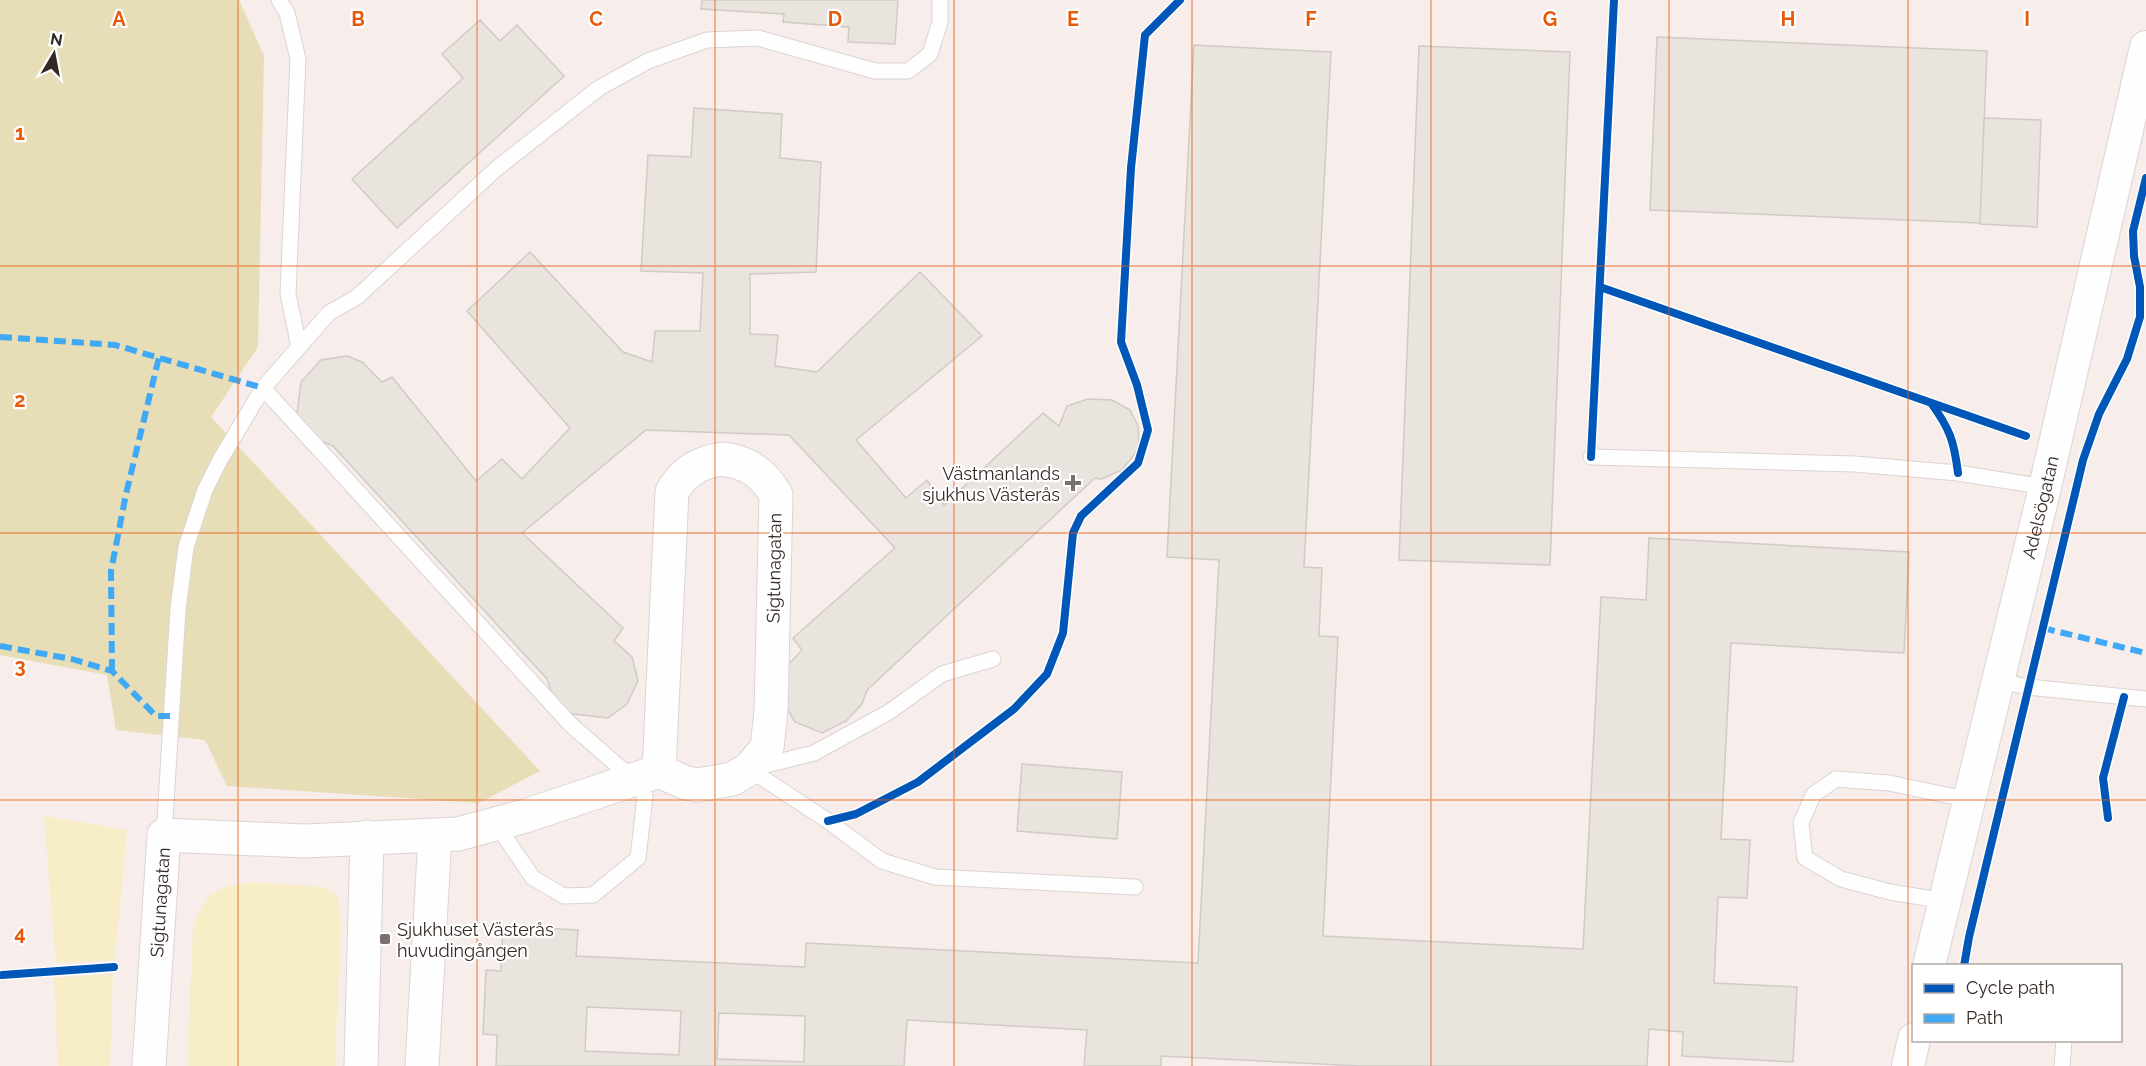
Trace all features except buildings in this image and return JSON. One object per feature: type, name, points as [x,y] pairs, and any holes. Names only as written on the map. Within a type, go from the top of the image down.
[{"type":"street","name":"Adelsögatan","points":[[1929,964],[2045,487],[2146,47]]},
{"type":"street","name":"Sigtunagatan","points":[[149,1066],[164,835],[305,841],[458,834],[525,816],[647,775],[698,785],[732,779],[749,769],[767,748],[771,711],[776,495],[768,481],[755,469],[735,461],[722,459],[707,461],[686,472],[672,492],[647,775]]},
{"type":"street","points":[[422,1066],[435,836]]},
{"type":"street","points":[[361,1066],[367,837]]},
{"type":"street","points":[[1908,1066],[1913,1042]]},
{"type":"lane","points":[[279,0],[287,13],[298,59],[288,294],[299,347]]},
{"type":"lane","points":[[164,835],[178,609],[186,547],[205,490],[263,388],[329,313],[357,297],[496,169],[599,88],[648,61],[707,40],[758,38],[875,71],[908,71],[930,54],[940,22],[940,0]]},
{"type":"lane","points":[[263,388],[570,724],[647,775],[638,858],[593,895],[564,896],[533,878],[496,824]]},
{"type":"lane","points":[[1591,457],[1855,464],[1958,473],[2045,487]]},
{"type":"lane","points":[[749,769],[814,753],[889,712],[942,674],[993,659]]},
{"type":"lane","points":[[1998,681],[2028,687],[2146,699]]},
{"type":"lane","points":[[749,769],[882,861],[935,877],[1135,887]]},
{"type":"lane","points":[[1945,901],[1890,892],[1842,879],[1805,858],[1801,823],[1813,795],[1836,779],[1888,783],[1970,800]]},
{"type":"lane","points":[[2062,1066],[2064,1042]]},
{"type":"shaded area","name":"Västmanlands sjukhus Västerås","points":[[0,0],[2146,0],[2146,1066],[0,1066]]},
{"type":"shaded area","points":[[0,0],[239,0],[264,56],[258,347],[211,417],[540,771],[479,803],[227,786],[205,740],[116,730],[107,675],[0,655]]},
{"type":"shaded area","points":[[44,816],[127,830],[115,960],[56,963]]},
{"type":"shaded area","points":[[253,882],[324,887],[337,895],[341,925],[335,1066],[187,1066],[193,927],[203,906],[214,893],[230,886]]},
{"type":"shaded area","points":[[113,974],[110,1066],[58,1066],[54,978]]},
{"type":"marked path","points":[[0,337],[115,345],[263,388]]},
{"type":"marked path","points":[[112,671],[111,571],[126,494],[159,357]]},
{"type":"marked path","points":[[2043,628],[2146,653]]},
{"type":"marked path","points":[[0,646],[72,659],[112,671],[156,716],[170,716]]},
{"type":"cycle path","points":[[828,821],[856,814],[918,782],[1014,709],[1047,674],[1063,633],[1073,533],[1081,516],[1138,463],[1148,430],[1137,385],[1121,342],[1131,168],[1145,35],[1180,0]]},
{"type":"cycle path","points":[[1591,457],[1614,0]]},
{"type":"cycle path","points":[[1964,964],[2083,460],[2099,414],[2127,359],[2140,317],[2140,287],[2134,256],[2133,231],[2146,178]]},
{"type":"cycle path","points":[[1600,287],[2026,436]]},
{"type":"cycle path","points":[[1931,403],[1943,420],[1950,436],[1958,473]]},
{"type":"cycle path","points":[[2108,818],[2103,778],[2124,697]]},
{"type":"cycle path","points":[[2,975],[114,967]]},
{"type":"place","name":"Västmanlands sjukhus Västerås","points":[[1073,483]]},
{"type":"place","name":"Sjukhuset Västerås huvudingången","points":[[385,939]]}]
